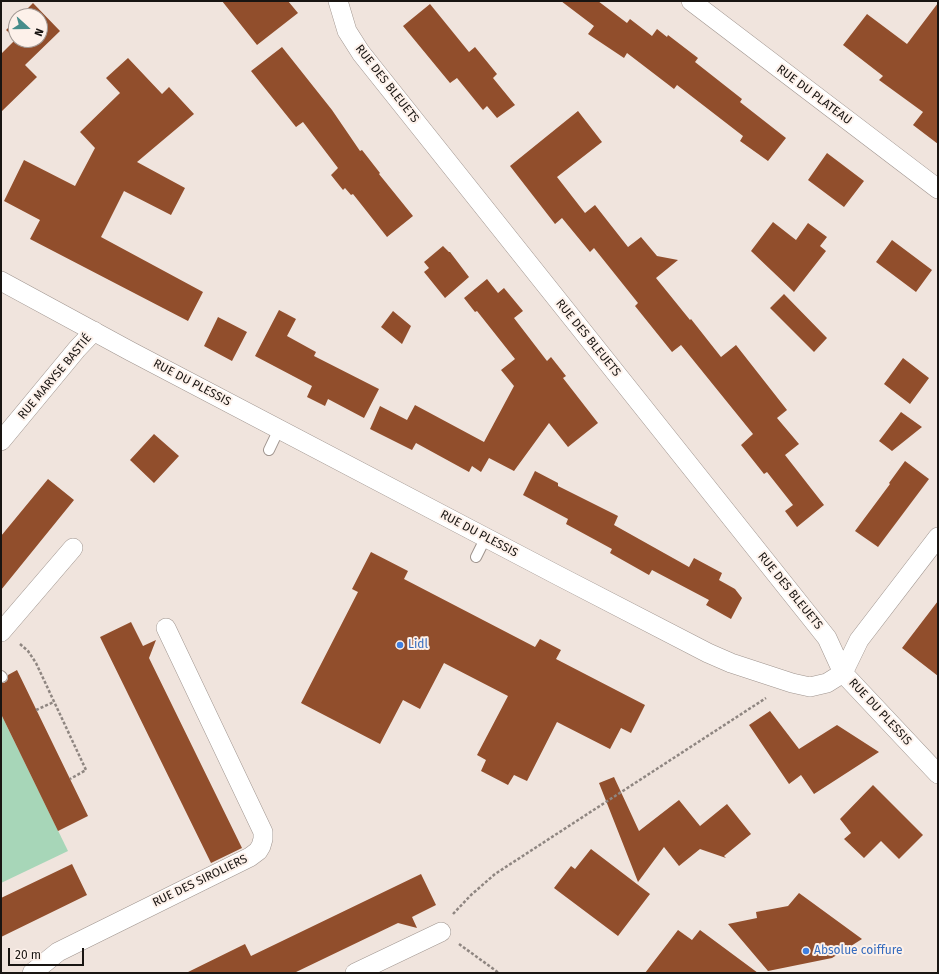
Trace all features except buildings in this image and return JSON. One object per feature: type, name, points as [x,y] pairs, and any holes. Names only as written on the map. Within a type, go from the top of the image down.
[{"type":"street","name":"RUE DES BLEUETS","points":[[338,1],[347,31],[361,53],[828,638],[843,673]]},
{"type":"street","name":"RUE DU PLATEAU","points":[[691,1],[938,189]]},
{"type":"street","name":"RUE DU PLESSIS","points":[[1,281],[708,653],[731,663],[776,678],[810,687],[827,683],[843,673],[938,774]]},
{"type":"street","name":"RUE MARYSE BASTIÉ","points":[[1,441],[77,349],[94,331]]},
{"type":"street","points":[[843,673],[859,640],[938,537]]},
{"type":"street","points":[[1,631],[72,548]]},
{"type":"street","name":"RUE DES SIROLIERS","points":[[32,973],[58,952],[250,857],[258,851],[261,846],[263,832],[166,628]]},
{"type":"street","points":[[355,973],[441,932]]},
{"type":"lane","points":[[269,450],[280,429]]},
{"type":"lane","points":[[476,557],[486,537]]},
{"type":"path","points":[[1,631],[28,651],[36,663],[86,770],[70,779]]},
{"type":"path","points":[[499,973],[441,932],[450,918],[471,895],[495,874],[771,696],[776,678]]},
{"type":"path","points":[[36,710],[54,702]]},
{"type":"green space","points":[[1,714],[68,851],[1,883]]},
{"type":"place","name":"Lidl","points":[[400,645]]},
{"type":"place","name":"Absolue coiffure","points":[[806,951]]}]
